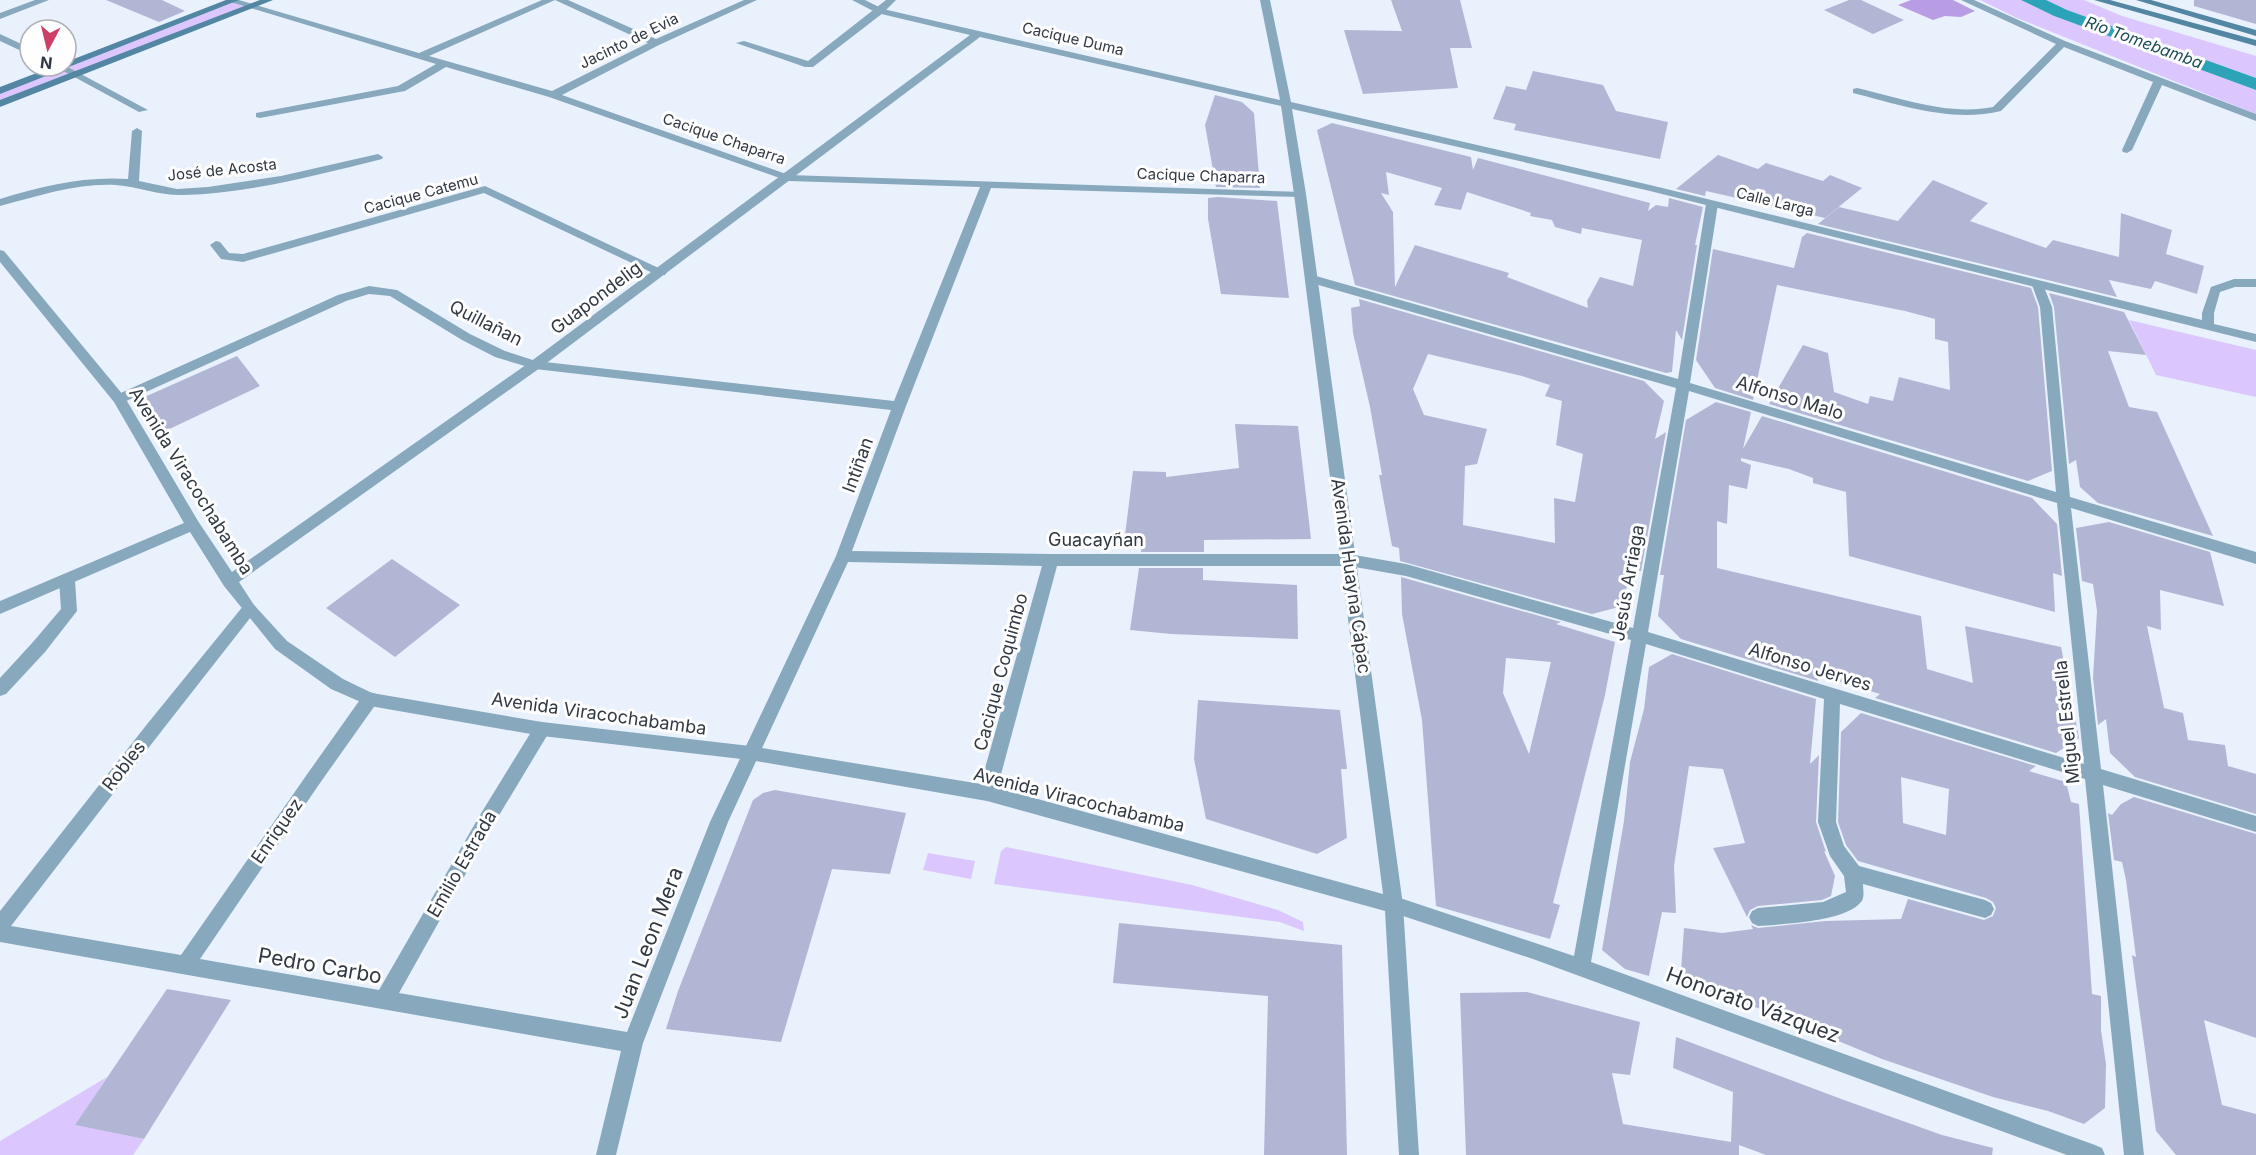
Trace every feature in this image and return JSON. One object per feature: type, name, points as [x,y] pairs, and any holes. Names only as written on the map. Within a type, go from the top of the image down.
[{"type":"main road","points":[[78,60],[232,0]]},
{"type":"main road","points":[[78,73],[268,0]]},
{"type":"main road","points":[[2143,0],[2256,31]]},
{"type":"main road","points":[[2102,1],[2161,21],[2256,46]]},
{"type":"main road","points":[[0,91],[32,78]]},
{"type":"main road","points":[[0,104],[65,78]]},
{"type":"street","points":[[0,16],[44,0]]},
{"type":"street","name":"Cacique Chaparra","points":[[232,0],[553,95],[788,178],[1300,194]]},
{"type":"street","points":[[420,56],[550,0]]},
{"type":"street","points":[[560,0],[656,43]]},
{"type":"street","name":"Jacinto de Evia","points":[[553,95],[656,43],[752,0]]},
{"type":"street","name":"Cacique Duma","points":[[857,0],[880,11],[1286,103]]},
{"type":"street","points":[[741,43],[809,65],[891,0]]},
{"type":"street","name":"Avenida Huayna Cápac","points":[[1265,0],[1286,103],[1300,194],[1394,905],[1409,1155]]},
{"type":"street","points":[[1965,0],[2062,43],[2256,118]]},
{"type":"street","name":"Guapondelig","points":[[229,582],[536,365],[979,33]]},
{"type":"street","points":[[0,37],[18,46]]},
{"type":"street","points":[[1857,92],[1967,113],[1987,113],[1997,109],[2062,43]]},
{"type":"street","points":[[260,115],[401,89],[445,63]]},
{"type":"street","points":[[78,76],[143,110]]},
{"type":"street","points":[[2127,150],[2159,81]]},
{"type":"street","name":"Calle Larga","points":[[1286,103],[1712,204],[2256,338]]},
{"type":"street","points":[[133,184],[136,131]]},
{"type":"street","name":"José de Acosta","points":[[0,203],[65,185],[107,181],[133,184],[161,192],[183,192],[299,177],[378,157]]},
{"type":"street","name":"Intiñan","points":[[750,753],[843,556],[898,406],[987,184]]},
{"type":"street","name":"Cacique Catemu","points":[[216,245],[225,256],[243,258],[485,189],[661,272]]},
{"type":"street","name":"Jesús Arriaga","points":[[1581,968],[1683,385],[1712,204]]},
{"type":"street","name":"Avenida Viracochabamba","points":[[2,259],[119,399],[193,525],[249,609],[281,645],[337,684],[370,699],[542,729],[750,753],[987,794],[1394,905]]},
{"type":"street","name":"Alfonso Malo","points":[[1312,279],[1683,385],[2256,558]]},
{"type":"street","points":[[2208,326],[2208,313],[2215,290],[2235,284],[2256,282]]},
{"type":"street","name":"Miguel Estrella","points":[[2038,285],[2046,307],[2063,500],[2134,1155]]},
{"type":"street","name":"Quillañan","points":[[119,399],[342,298],[369,290],[393,292],[466,337],[500,354],[536,365],[898,406]]},
{"type":"street","points":[[0,608],[193,525]]},
{"type":"street","name":"Guacayñan","points":[[843,556],[1051,560],[1349,560]]},
{"type":"street","name":"Cacique Coquimbo","points":[[987,794],[1051,560]]},
{"type":"street","name":"Alfonso Jerves","points":[[1349,560],[1406,570],[1638,636],[2093,772],[2256,824]]},
{"type":"street","points":[[0,689],[69,610],[67,580]]},
{"type":"street","name":"Robles","points":[[0,925],[249,609]]},
{"type":"street","points":[[1758,917],[1833,908],[1847,903],[1855,896],[1853,873],[1836,850],[1827,822],[1832,694]]},
{"type":"street","name":"Enriquez","points":[[185,965],[370,699]]},
{"type":"street","name":"Emilio Estrada","points":[[384,1000],[486,821],[542,729]]},
{"type":"street","name":"Juan Leon Mera","points":[[606,1155],[633,1043],[719,822],[750,753]]},
{"type":"street","points":[[1853,873],[1985,909]]},
{"type":"street","name":"Honorato Vázquez","points":[[1394,905],[1581,968],[2095,1155]]},
{"type":"street","name":"Pedro Carbo","points":[[0,933],[633,1043]]},
{"type":"shaded area","points":[[1911,0],[1953,0],[1975,11],[1961,17],[1945,16],[1933,20],[1898,5]]},
{"type":"shaded area","points":[[1980,0],[2021,0],[2054,16],[2256,90],[2256,114],[2017,18]]},
{"type":"shaded area","points":[[2046,0],[2084,0],[2122,16],[2256,56],[2256,78],[2066,10]]},
{"type":"shaded area","points":[[232,2],[247,7],[78,73],[78,62]]},
{"type":"shaded area","points":[[33,78],[65,78],[0,104],[0,91]]},
{"type":"shaded area","points":[[2129,320],[2256,350],[2256,397],[2156,375]]},
{"type":"shaded area","points":[[1006,847],[1192,885],[1278,910],[1303,922],[1304,931],[1280,922],[994,884],[1001,851]]},
{"type":"shaded area","points":[[928,853],[975,861],[971,879],[923,870]]},
{"type":"shaded area","points":[[107,1077],[76,1125],[144,1139],[133,1155],[0,1155],[0,1141]]},
{"type":"water","name":"Río Tomebamba","points":[[2021,0],[2046,0],[2067,10],[2256,78],[2256,90],[2054,16]]},
{"type":"building","points":[[106,0],[162,0],[185,11],[159,22]]},
{"type":"building","points":[[1391,0],[1460,0],[1472,48],[1450,48],[1458,88],[1363,94],[1344,30],[1402,31]]},
{"type":"building","points":[[1849,0],[1861,0],[1904,20],[1873,34],[1824,10]]},
{"type":"building","points":[[2194,0],[2256,0],[2256,24],[2194,6]]},
{"type":"building","points":[[1533,71],[1603,85],[1616,111],[1668,122],[1660,159],[1514,130],[1516,124],[1493,119],[1506,86],[1526,90]]},
{"type":"building","points":[[1215,95],[1242,102],[1254,113],[1260,188],[1216,187],[1205,125]]},
{"type":"building","points":[[1332,123],[1471,157],[1473,170],[1478,158],[1650,203],[1648,211],[1656,205],[1668,207],[1669,198],[1703,207],[1695,245],[1697,245],[1682,340],[1676,330],[1672,372],[1666,373],[1355,285],[1317,130]],"holes":[[[1386,172],[1442,188],[1434,205],[1461,210],[1467,192],[1531,213],[1530,216],[1552,220],[1555,227],[1581,234],[1582,228],[1642,240],[1633,286],[1600,277],[1587,301],[1588,308],[1507,277],[1509,273],[1415,245],[1395,287],[1393,212],[1381,193],[1389,195]]]},
{"type":"building","points":[[1718,155],[1758,169],[1766,163],[1823,181],[1830,175],[1862,188],[1825,218],[1706,191],[1705,196],[1676,189]]},
{"type":"building","points":[[1933,180],[1988,203],[1970,221],[2046,248],[2053,240],[2119,257],[2121,213],[2172,230],[2166,254],[2204,266],[2197,294],[2155,281],[2151,289],[2109,280],[2117,297],[1818,224],[1839,207],[1898,221]]},
{"type":"building","points":[[1208,198],[1277,201],[1289,298],[1221,294],[1208,219]]},
{"type":"building","points":[[1807,233],[2031,288],[2038,307],[2052,471],[2028,481],[1769,404],[1803,345],[1828,353],[1834,392],[1868,404],[1870,396],[1893,401],[1899,377],[1950,390],[1948,342],[1935,339],[1935,319],[1905,311],[1777,285],[1753,400],[1715,388],[1696,360],[1713,249],[1794,268],[1802,237]]},
{"type":"building","points":[[2049,293],[2124,312],[2146,355],[2108,351],[2129,407],[2157,412],[2213,536],[2098,503],[2080,487],[2076,460],[2069,464],[2054,307]]},
{"type":"building","points":[[1359,299],[1644,381],[1664,401],[1655,439],[1666,432],[1641,571],[1630,569],[1623,606],[1592,614],[1400,561],[1399,548],[1392,546],[1370,407],[1353,333],[1351,308],[1360,306]],"holes":[[[1428,354],[1522,376],[1550,385],[1545,396],[1562,401],[1556,445],[1583,454],[1575,502],[1554,498],[1555,543],[1463,525],[1465,466],[1477,464],[1487,429],[1424,415],[1413,389]]]},
{"type":"building","points":[[237,356],[260,386],[161,433],[140,399]]},
{"type":"building","points":[[1716,402],[1751,412],[1743,449],[1762,416],[2032,498],[2057,524],[2062,576],[2053,573],[2055,612],[1849,556],[1846,492],[1813,483],[1813,478],[1789,469],[1741,458],[1741,461],[1751,465],[1747,489],[1729,485],[1727,524],[1717,521],[1717,568],[1921,616],[1927,669],[1973,683],[1965,626],[2061,647],[2079,738],[2056,753],[1875,698],[1880,694],[1818,675],[1818,681],[1681,639],[1658,616],[1664,575],[1660,575],[1686,420]]},
{"type":"building","points":[[1235,424],[1298,426],[1311,539],[1204,540],[1204,552],[1141,552],[1142,544],[1124,543],[1133,471],[1166,472],[1166,477],[1239,468]]},
{"type":"building","points":[[2109,522],[2210,552],[2224,606],[2160,590],[2161,630],[2147,626],[2164,708],[2183,713],[2188,740],[2225,745],[2228,766],[2256,774],[2256,814],[2135,777],[2110,753],[2106,719],[2098,725],[2093,678],[2097,611],[2093,584],[2082,581],[2076,528]]},
{"type":"building","points":[[392,559],[460,605],[395,657],[326,608]]},
{"type":"building","points":[[1139,568],[1203,568],[1203,580],[1297,585],[1298,639],[1171,634],[1130,630]]},
{"type":"building","points":[[1401,577],[1561,622],[1556,624],[1615,642],[1605,695],[1553,903],[1560,905],[1550,939],[1436,906],[1422,720],[1402,614]],"holes":[[[1506,658],[1551,662],[1529,754],[1503,693]]]},
{"type":"building","points":[[1672,654],[1816,699],[1810,764],[1819,755],[1816,822],[1826,852],[1824,851],[1835,876],[1831,896],[1822,900],[1758,906],[1750,910],[1747,917],[1713,848],[1745,843],[1723,769],[1689,766],[1674,866],[1676,913],[1662,912],[1649,976],[1625,969],[1602,950],[1624,821],[1630,762],[1644,709],[1649,667]]},
{"type":"building","points":[[1198,700],[1340,710],[1347,769],[1341,769],[1347,838],[1317,854],[1206,819],[1194,759]]},
{"type":"building","points":[[1861,713],[2036,766],[2029,771],[2066,782],[2071,802],[2079,804],[2092,994],[2101,996],[2101,1030],[2106,1064],[2105,1108],[2084,1124],[2048,1111],[1993,1097],[1882,1059],[1758,1008],[1680,986],[1684,928],[1722,933],[1753,929],[1751,925],[1758,928],[1825,921],[1901,919],[1908,899],[1984,920],[1993,916],[1996,908],[1993,902],[1986,898],[1858,861],[1846,845],[1838,822],[1841,732]],"holes":[[[1901,777],[1949,789],[1946,835],[1903,823]]]},
{"type":"building","points":[[775,790],[906,813],[890,874],[832,869],[781,1042],[666,1029],[678,991],[753,800],[763,793]]},
{"type":"building","points":[[2134,797],[2256,834],[2256,1038],[2204,1020],[2222,1105],[2256,1114],[2256,1155],[2176,1155],[2156,1131],[2132,955],[2136,957],[2126,880],[2122,862],[2114,860],[2108,813],[2112,815],[2121,804]]},
{"type":"building","points":[[1119,923],[1342,945],[1347,1155],[1264,1155],[1268,996],[1113,983]]},
{"type":"building","points":[[167,989],[231,1000],[144,1139],[75,1125]]},
{"type":"building","points":[[1527,992],[1640,1022],[1630,1075],[1612,1073],[1623,1124],[1731,1142],[1733,1092],[1673,1068],[1676,1037],[1942,1135],[1993,1148],[1992,1155],[1766,1155],[1739,1145],[1739,1155],[1466,1155],[1460,993]]}]
